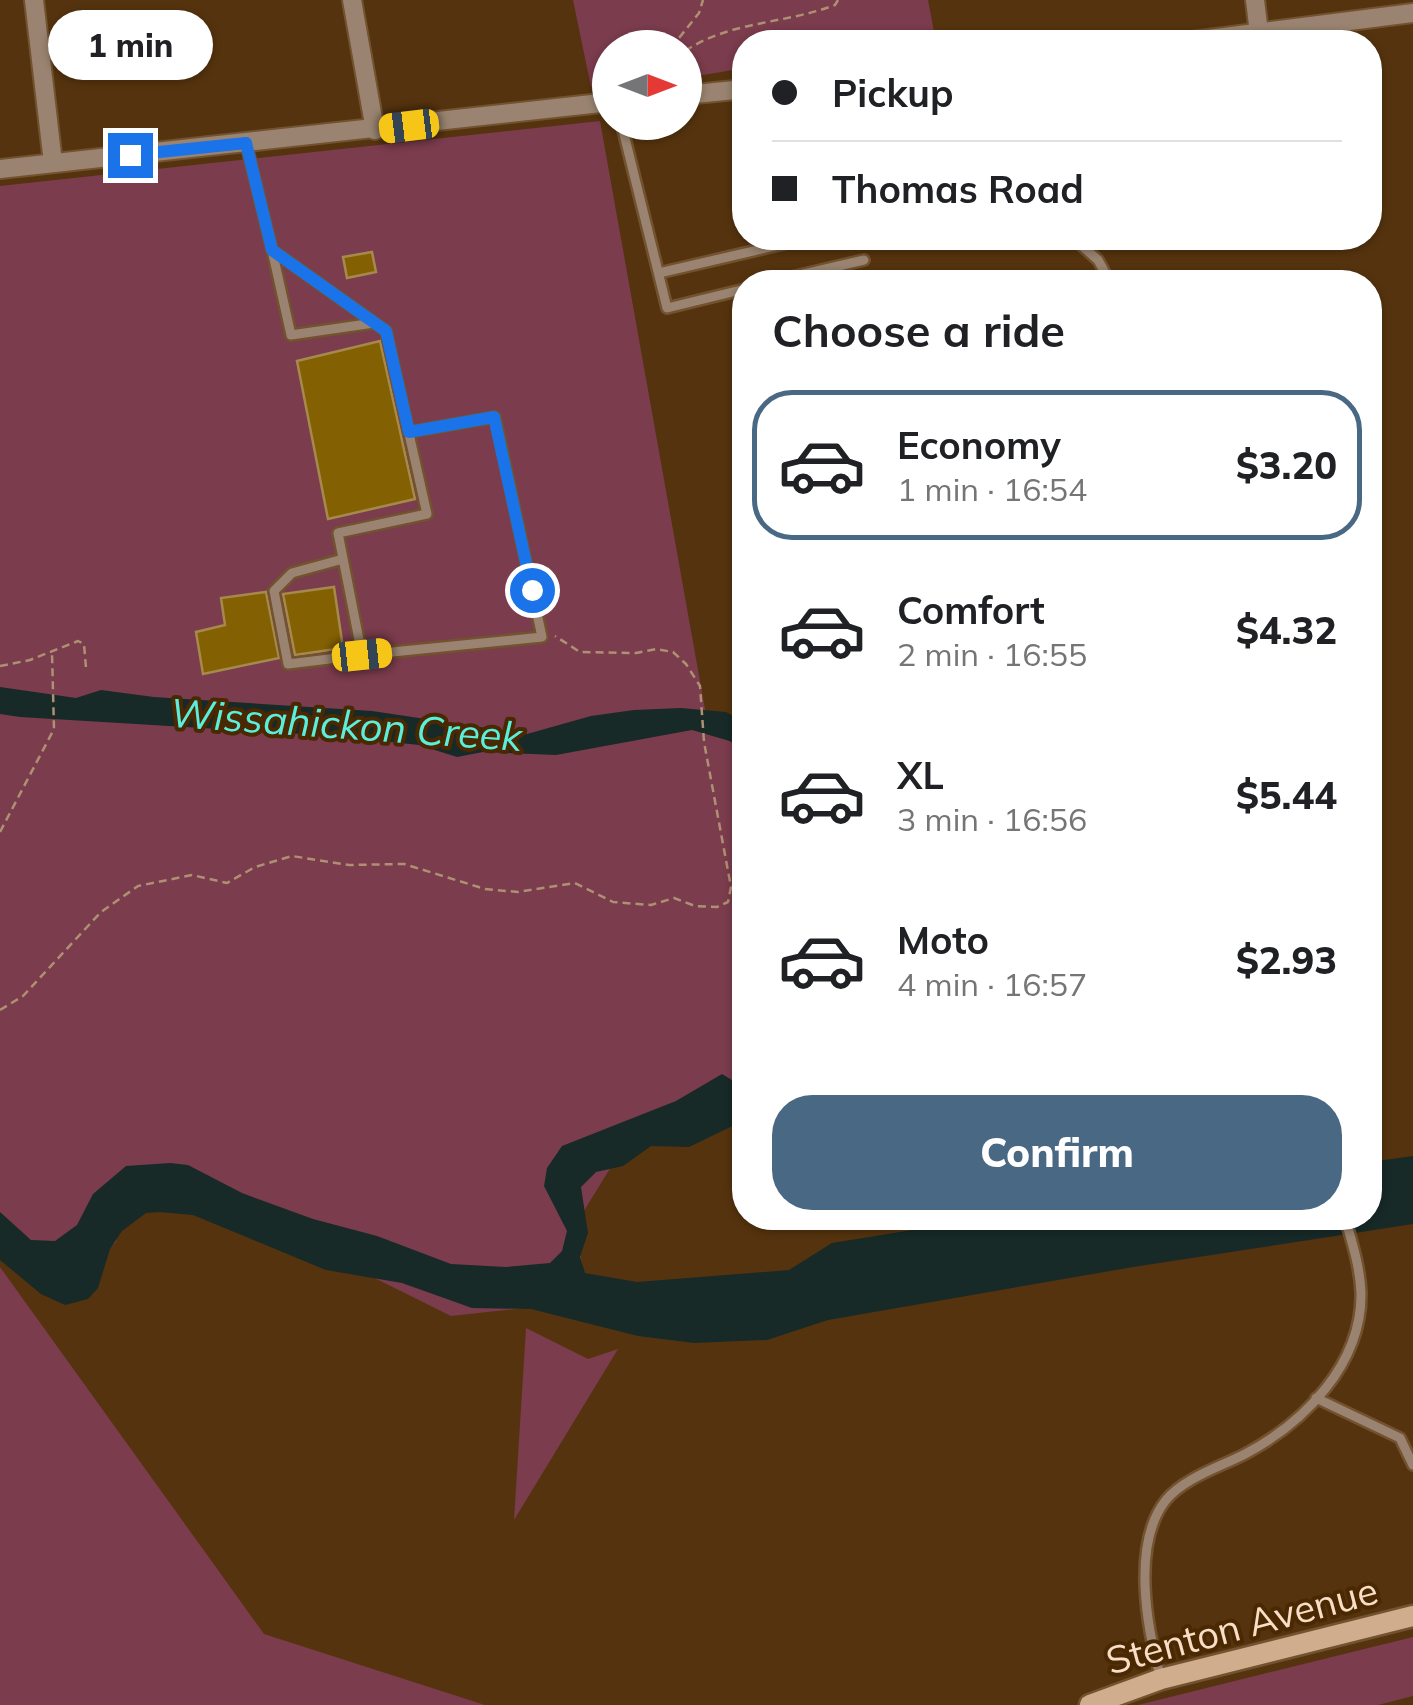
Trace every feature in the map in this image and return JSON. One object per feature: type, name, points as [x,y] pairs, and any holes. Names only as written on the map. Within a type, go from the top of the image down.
[{"type":"main road","name":"Stenton Avenue","points":[[1090,1705],[1161,1679],[1413,1616]]},
{"type":"street","points":[[34,0],[52,163]]},
{"type":"street","points":[[352,0],[375,130]]},
{"type":"street","points":[[1255,0],[1259,30]]},
{"type":"street","points":[[1282,30],[1413,13]]},
{"type":"street","points":[[702,93],[732,90]]},
{"type":"street","points":[[0,169],[592,104]]},
{"type":"lane","points":[[626,140],[667,308],[732,292]]},
{"type":"lane","points":[[246,143],[292,335],[374,323]]},
{"type":"lane","points":[[272,250],[386,331],[409,432],[427,514],[338,533],[362,655]]},
{"type":"lane","points":[[659,274],[759,250]]},
{"type":"lane","points":[[1087,250],[1103,270]]},
{"type":"lane","points":[[821,270],[864,260]]},
{"type":"lane","points":[[343,559],[292,573],[274,590],[288,664],[542,637],[494,417],[409,432]]},
{"type":"lane","points":[[1161,1679],[1146,1610],[1149,1542],[1158,1513],[1176,1491],[1274,1437],[1337,1373],[1353,1340],[1361,1295],[1348,1230]]},
{"type":"lane","points":[[1316,1398],[1400,1438],[1413,1466]]},
{"type":"path","points":[[685,30],[699,13],[703,0]]},
{"type":"path","points":[[702,41],[720,31],[810,14],[835,5],[838,0]]},
{"type":"path","points":[[0,1010],[22,996],[101,912],[138,886],[192,875],[228,883],[256,867],[292,856],[349,866],[404,864],[486,889],[518,892],[576,882],[612,902],[652,906],[674,898],[695,906],[717,907],[732,897],[704,742],[700,686],[673,652],[593,654],[580,652],[556,636],[542,637]]},
{"type":"path","points":[[0,666],[52,653],[78,641],[84,644],[86,668]]},
{"type":"path","points":[[0,832],[54,729],[52,653]]},
{"type":"shaded area","points":[[573,0],[928,0],[934,30],[732,30],[732,70],[702,75],[702,30],[592,30],[592,87]]},
{"type":"shaded area","points":[[592,122],[592,140],[603,140],[708,726],[732,743],[732,1104],[617,1157],[576,1224],[587,1301],[451,1316],[167,1175],[123,1196],[116,1242],[78,1279],[0,1224],[0,186]]},
{"type":"shaded area","points":[[0,1267],[264,1634],[485,1705],[0,1705]]},
{"type":"shaded area","points":[[526,1328],[588,1359],[618,1349],[514,1520]]},
{"type":"shaded area","points":[[1413,1637],[1413,1696],[1378,1705],[1138,1705]]},
{"type":"water","name":"Wissahickon Creek","points":[[0,687],[76,698],[101,690],[372,711],[527,734],[591,716],[681,708],[732,715],[732,742],[692,730],[556,755],[483,752],[457,757],[419,745],[336,736],[0,714]]},
{"type":"water","points":[[722,1074],[732,1080],[732,1126],[689,1147],[651,1146],[623,1166],[596,1172],[581,1187],[588,1233],[580,1257],[585,1273],[637,1282],[789,1270],[832,1243],[912,1230],[1374,1230],[828,1320],[767,1340],[694,1343],[638,1336],[531,1309],[472,1308],[402,1283],[326,1270],[193,1215],[146,1213],[122,1231],[110,1249],[98,1288],[88,1299],[65,1305],[41,1294],[0,1260],[0,1212],[31,1240],[55,1241],[77,1225],[93,1194],[126,1166],[170,1163],[188,1165],[242,1193],[313,1219],[377,1236],[451,1264],[506,1267],[550,1263],[562,1251],[567,1231],[544,1186],[547,1168],[562,1146],[676,1101]]},
{"type":"water","points":[[1413,1156],[1413,1224],[1382,1229],[1382,1160]]},
{"type":"building","points":[[372,252],[376,272],[347,278],[343,257]]},
{"type":"building","points":[[380,341],[415,499],[328,519],[297,361]]},
{"type":"building","points":[[334,587],[343,648],[295,655],[283,594]]},
{"type":"building","points":[[266,592],[279,658],[203,674],[196,632],[225,625],[221,598]]},
{"type":"route","points":[[130,155],[246,143],[272,250],[386,331],[409,432],[494,417],[532,590]]}]
